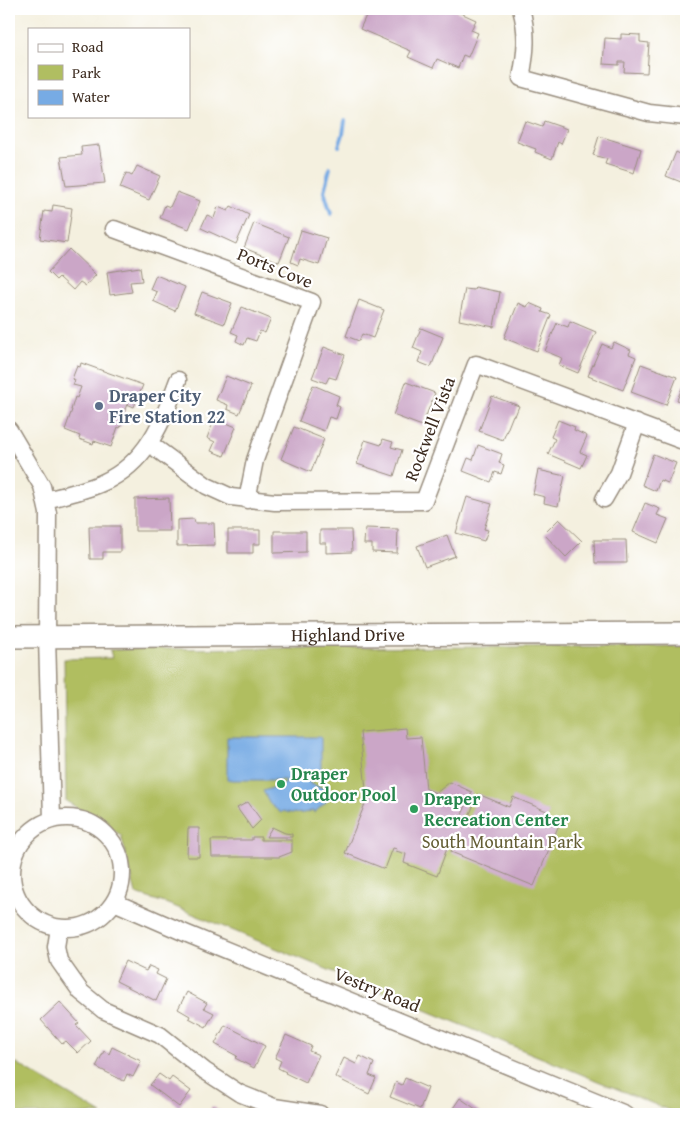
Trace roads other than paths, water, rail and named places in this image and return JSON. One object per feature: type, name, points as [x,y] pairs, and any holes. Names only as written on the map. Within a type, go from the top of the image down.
[{"type":"main road","name":"Highland Drive","points":[[9,637],[686,633]]},
{"type":"street","points":[[521,9],[527,38],[521,78],[642,111],[686,117]]},
{"type":"street","name":"Ports Cove","points":[[114,229],[312,302],[255,460],[247,500]]},
{"type":"street","name":"Rockwell Vista","points":[[150,444],[207,486],[231,497],[275,502],[424,502],[476,364],[686,442]]},
{"type":"street","points":[[46,500],[103,483],[129,466],[150,444],[178,380]]},
{"type":"street","points":[[604,499],[619,473],[637,423]]},
{"type":"street","points":[[9,430],[36,474],[46,500],[49,533],[47,637],[52,820]]},
{"type":"street","points":[[70,818],[88,822],[104,832],[116,848],[122,865],[121,884],[114,902],[104,914],[91,923],[75,928],[59,928],[42,923],[28,912],[17,898],[10,882],[16,850],[25,836],[37,826],[52,820],[70,818]]},
{"type":"street","name":"Vestry Road","points":[[114,902],[625,1114]]},
{"type":"street","points":[[59,928],[56,947],[59,961],[65,972],[82,992],[103,1010],[160,1035],[205,1071],[239,1094],[274,1107],[320,1114]]},
{"type":"water","points":[[227,737],[321,737],[321,780],[310,780],[310,784],[333,791],[326,802],[314,813],[313,810],[301,813],[283,811],[281,813],[271,805],[263,791],[285,784],[285,780],[227,780]]},
{"type":"waterway","points":[[339,146],[345,121]]},
{"type":"waterway","points":[[330,168],[324,191],[331,214]]},
{"type":"place","name":"Draper City Fire Station 22","points":[[99,406]]},
{"type":"place","name":"Draper Outdoor Pool","points":[[281,784]]},
{"type":"place","name":"Draper Recreation Center","points":[[414,809]]},
{"type":"park label","name":"South Mountain Park","points":[[502,842]]}]
